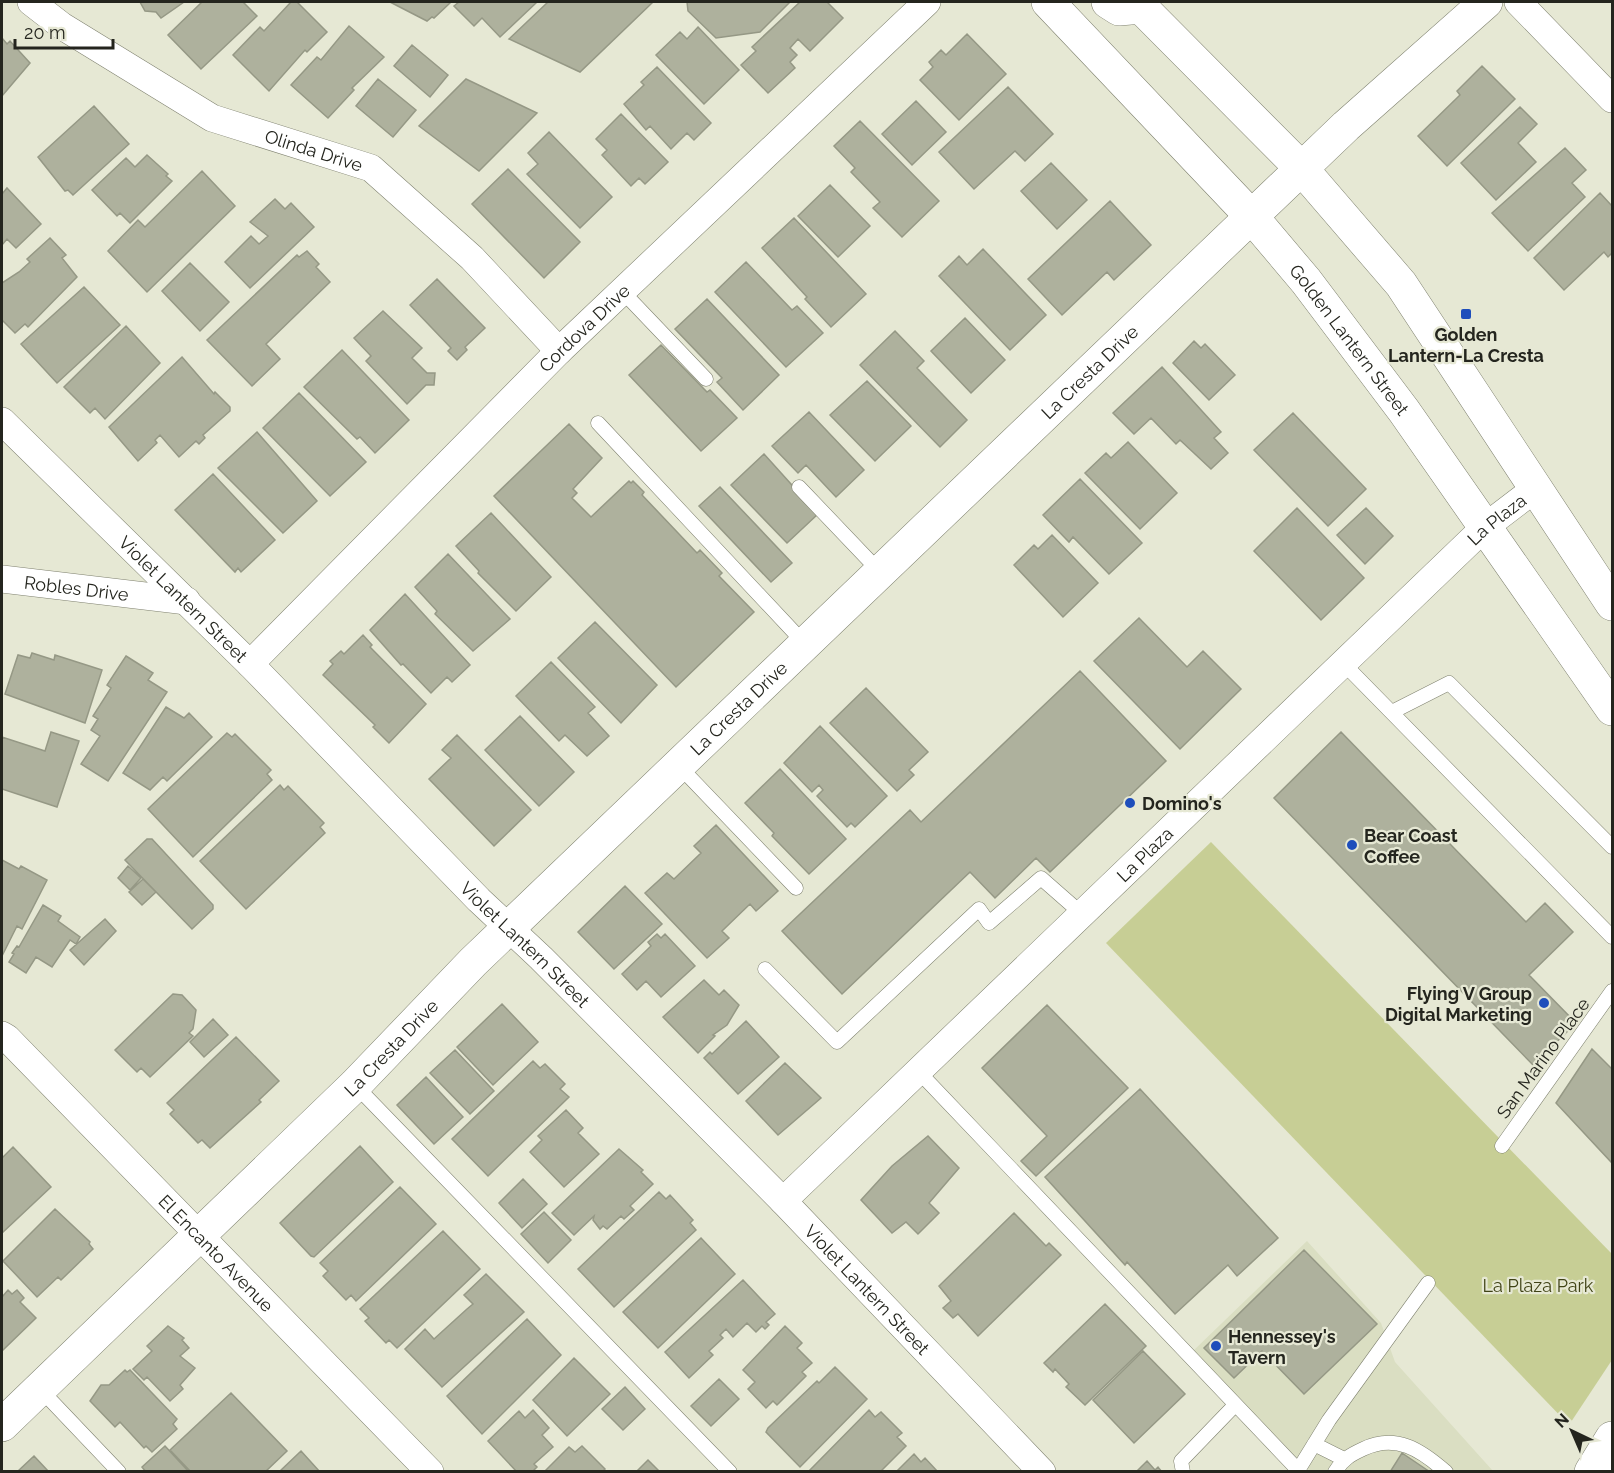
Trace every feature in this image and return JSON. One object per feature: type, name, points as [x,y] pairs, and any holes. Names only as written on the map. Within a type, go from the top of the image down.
[{"type":"main road","name":"Golden Lantern Street","points":[[1048,2],[1252,217],[1313,290],[1404,411],[1538,607],[1612,709]]},
{"type":"main road","points":[[1108,2],[1119,9],[1139,4],[1302,169],[1401,284],[1612,604]]},
{"type":"main road","name":"La Cresta Drive","points":[[2,1425],[355,1084],[473,962],[1302,169],[1486,2]]},
{"type":"main road","points":[[1592,1472],[1612,1438]]},
{"type":"street","name":"Olinda Drive","points":[[31,2],[62,26],[212,118],[371,168],[472,258],[559,351]]},
{"type":"street","name":"Cordova Drive","points":[[250,664],[559,351],[927,2]]},
{"type":"street","points":[[1518,2],[1612,99]]},
{"type":"street","name":"Violet Lantern Street","points":[[2,421],[187,601],[509,928],[783,1201],[1042,1472]]},
{"type":"street","name":"La Plaza","points":[[783,1201],[1485,527],[1536,488]]},
{"type":"street","name":"Robles Drive","points":[[2,579],[187,601]]},
{"type":"street","name":"El Encanto Avenue","points":[[2,1035],[430,1472]]},
{"type":"lane","points":[[622,291],[706,379]]},
{"type":"lane","points":[[598,423],[806,645]]},
{"type":"lane","points":[[799,487],[881,573]]},
{"type":"lane","points":[[1343,663],[1612,937]]},
{"type":"lane","points":[[1392,712],[1449,683],[1612,847]]},
{"type":"lane","points":[[679,766],[796,888]]},
{"type":"lane","points":[[765,969],[837,1042],[979,909],[989,923],[1041,878],[1082,914]]},
{"type":"lane","name":"San Marino Place","points":[[1502,1146],[1610,1000]]},
{"type":"lane","points":[[918,1071],[1297,1471],[1428,1283]]},
{"type":"lane","points":[[355,1084],[730,1472]]},
{"type":"lane","points":[[39,1388],[119,1472]]},
{"type":"lane","points":[[1183,1472],[1181,1461],[1235,1405]]},
{"type":"lane","points":[[1335,1472],[1344,1459],[1377,1442],[1401,1442],[1427,1455],[1446,1472]]},
{"type":"lane","points":[[1314,1444],[1344,1459]]},
{"type":"shaded area","points":[[1307,1241],[1381,1323],[1395,1362],[1493,1471],[1310,1471],[1193,1351]]},
{"type":"green space","name":"La Plaza Park","points":[[1211,842],[1612,1254],[1612,1360],[1569,1425],[1106,943]]},
{"type":"building","points":[[140,2],[184,2],[161,18],[156,12],[145,11]]},
{"type":"building","points":[[202,2],[243,2],[257,16],[201,69],[168,35]]},
{"type":"building","points":[[291,2],[297,2],[327,32],[307,52],[305,50],[269,91],[233,55],[260,27],[264,31]]},
{"type":"building","points":[[390,2],[451,2],[434,18],[427,21]]},
{"type":"building","points":[[459,2],[537,2],[500,37],[482,18],[474,26],[454,6]]},
{"type":"building","points":[[548,2],[653,2],[580,72],[509,39]]},
{"type":"building","points":[[687,2],[790,2],[760,32],[716,38],[688,11]]},
{"type":"building","points":[[800,2],[827,2],[843,18],[810,51],[798,39],[790,48],[797,55],[790,62],[795,68],[768,93],[741,65],[756,51],[752,47]]},
{"type":"building","points":[[349,26],[384,57],[352,88],[354,90],[328,118],[291,85],[317,57],[321,60]]},
{"type":"building","points":[[698,27],[739,70],[704,104],[656,55],[680,32],[687,39]]},
{"type":"building","points":[[967,34],[1006,74],[959,120],[920,80],[933,67],[929,62],[941,50],[946,55]]},
{"type":"building","points":[[2,38],[7,44],[10,41],[30,63],[2,96]]},
{"type":"building","points":[[412,45],[448,75],[430,97],[394,66]]},
{"type":"building","points":[[1482,66],[1515,99],[1447,166],[1418,136],[1460,95],[1457,91]]},
{"type":"building","points":[[657,67],[711,123],[694,140],[687,133],[671,149],[650,126],[646,130],[624,104],[644,85],[641,82]]},
{"type":"building","points":[[378,79],[416,110],[393,137],[356,106]]},
{"type":"building","points":[[466,79],[537,113],[479,171],[419,126]]},
{"type":"building","points":[[1008,87],[1053,134],[1025,161],[1015,151],[974,189],[939,152]]},
{"type":"building","points":[[916,101],[946,132],[912,165],[882,134]]},
{"type":"building","points":[[94,106],[129,144],[73,195],[68,190],[65,191],[38,157]]},
{"type":"building","points":[[1520,107],[1537,124],[1518,143],[1536,162],[1496,200],[1461,163]]},
{"type":"building","points":[[621,114],[668,162],[645,184],[639,178],[631,186],[602,155],[607,150],[596,139]]},
{"type":"building","points":[[860,121],[939,201],[902,237],[873,208],[880,202],[851,172],[855,168],[834,146]]},
{"type":"building","points":[[549,132],[612,197],[580,228],[527,174],[538,164],[528,153]]},
{"type":"building","points":[[1565,148],[1586,170],[1572,183],[1585,197],[1528,251],[1492,213]]},
{"type":"building","points":[[147,155],[168,174],[166,176],[172,181],[130,223],[120,213],[117,216],[92,190],[126,158],[135,167]]},
{"type":"building","points":[[1051,163],[1087,200],[1057,229],[1021,191]]},
{"type":"building","points":[[508,169],[580,242],[544,278],[472,204]]},
{"type":"building","points":[[202,171],[235,206],[147,292],[108,251],[138,220],[145,227]]},
{"type":"building","points":[[830,185],[870,226],[838,257],[798,216]]},
{"type":"building","points":[[7,188],[41,224],[16,248],[7,239],[2,245],[2,194]]},
{"type":"building","points":[[1600,193],[1612,206],[1612,253],[1608,257],[1604,252],[1564,290],[1534,258]]},
{"type":"building","points":[[275,199],[285,209],[291,203],[314,227],[250,288],[225,262],[251,236],[259,244],[268,236],[250,222]]},
{"type":"building","points":[[1110,201],[1151,245],[1114,280],[1107,272],[1062,315],[1028,279]]},
{"type":"building","points":[[794,218],[866,294],[831,327],[762,248]]},
{"type":"building","points":[[50,238],[66,255],[62,258],[77,277],[28,327],[25,324],[15,333],[2,320],[2,283],[30,262],[27,259]]},
{"type":"building","points":[[983,249],[1046,315],[1010,350],[939,276],[959,256],[967,265]]},
{"type":"building","points":[[307,251],[319,264],[316,267],[330,282],[266,344],[280,359],[252,386],[207,340],[297,255],[299,257]]},
{"type":"building","points":[[746,262],[792,310],[797,306],[823,333],[786,367],[715,292]]},
{"type":"building","points":[[190,263],[229,302],[200,331],[162,291]]},
{"type":"building","points":[[437,279],[485,328],[465,347],[467,350],[457,360],[448,351],[451,348],[410,305]]},
{"type":"building","points":[[84,287],[120,325],[57,383],[21,344]]},
{"type":"building","points":[[707,299],[779,375],[743,410],[717,382],[722,378],[675,329]]},
{"type":"building","points":[[383,311],[422,348],[412,358],[427,373],[435,373],[434,385],[426,385],[407,404],[366,361],[371,356],[354,338]]},
{"type":"building","points":[[965,318],[1005,360],[971,393],[931,351]]},
{"type":"building","points":[[126,326],[160,363],[105,419],[95,408],[90,413],[64,387]]},
{"type":"building","points":[[895,331],[924,361],[917,368],[967,420],[940,447],[860,365]]},
{"type":"building","points":[[1194,341],[1201,348],[1205,344],[1235,375],[1209,400],[1173,363]]},
{"type":"building","points":[[661,345],[707,392],[710,390],[737,418],[701,451],[629,375]]},
{"type":"building","points":[[342,350],[409,420],[375,453],[360,437],[357,439],[304,387]]},
{"type":"building","points":[[182,357],[214,394],[215,392],[230,407],[230,411],[203,435],[205,438],[199,444],[196,441],[179,457],[160,435],[155,440],[157,443],[138,461],[109,427]]},
{"type":"building","points":[[1162,367],[1221,432],[1214,438],[1228,453],[1211,469],[1180,440],[1176,444],[1151,418],[1134,434],[1113,413]]},
{"type":"building","points":[[867,381],[911,426],[875,461],[830,415]]},
{"type":"building","points":[[299,393],[366,462],[330,496],[263,428]]},
{"type":"building","points":[[809,412],[864,470],[836,497],[806,465],[798,473],[772,446]]},
{"type":"building","points":[[1293,413],[1366,489],[1328,526],[1254,450]]},
{"type":"building","points":[[569,424],[602,458],[573,489],[577,493],[572,498],[591,517],[629,481],[631,483],[633,481],[644,492],[642,495],[697,553],[700,550],[722,573],[719,576],[754,612],[676,687],[494,496]]},
{"type":"building","points":[[257,432],[317,501],[283,533],[218,468]]},
{"type":"building","points":[[1128,442],[1177,493],[1140,529],[1085,473],[1106,453],[1111,458]]},
{"type":"building","points":[[764,454],[818,514],[787,543],[731,485]]},
{"type":"building","points":[[213,474],[275,540],[241,572],[238,568],[235,572],[175,510]]},
{"type":"building","points":[[1080,479],[1142,543],[1109,574],[1073,537],[1069,542],[1043,515]]},
{"type":"building","points":[[720,487],[792,563],[771,582],[699,506]]},
{"type":"building","points":[[1297,508],[1364,578],[1321,620],[1254,551]]},
{"type":"building","points":[[1366,508],[1393,536],[1365,564],[1337,535]]},
{"type":"building","points":[[491,513],[551,577],[516,611],[478,573],[479,571],[456,546]]},
{"type":"building","points":[[1052,535],[1098,583],[1063,617],[1014,565],[1034,545],[1038,549]]},
{"type":"building","points":[[448,554],[510,619],[473,651],[435,614],[437,611],[415,587]]},
{"type":"building","points":[[405,594],[470,665],[452,682],[447,677],[431,693],[403,664],[401,665],[370,630]]},
{"type":"building","points":[[1139,618],[1187,667],[1203,651],[1241,689],[1180,749],[1094,661]]},
{"type":"building","points":[[595,622],[657,685],[621,723],[558,658]]},
{"type":"building","points":[[363,635],[372,645],[370,647],[426,704],[389,743],[373,727],[375,725],[323,675],[333,664],[330,661],[341,651],[344,654]]},
{"type":"building","points":[[32,653],[54,660],[55,655],[102,670],[85,723],[5,694],[18,655],[30,658]]},
{"type":"building","points":[[126,656],[153,673],[148,680],[167,692],[108,781],[81,764],[100,736],[91,730],[98,719],[93,716],[111,688],[107,685]]},
{"type":"building","points":[[551,662],[595,707],[588,713],[609,736],[587,756],[565,735],[559,741],[516,696]]},
{"type":"building","points":[[1080,671],[1166,761],[1050,872],[1036,858],[995,898],[970,872],[842,994],[782,931],[910,810],[921,822]]},
{"type":"building","points":[[866,688],[928,752],[909,770],[914,775],[897,791],[830,723]]},
{"type":"building","points":[[166,707],[184,718],[189,713],[212,737],[167,781],[163,777],[150,790],[123,773]]},
{"type":"building","points":[[520,716],[574,772],[539,806],[485,750]]},
{"type":"building","points":[[820,726],[887,796],[855,827],[851,823],[847,827],[817,796],[823,790],[819,785],[812,792],[784,763]]},
{"type":"building","points":[[51,732],[79,741],[57,807],[2,789],[2,737],[45,751]]},
{"type":"building","points":[[1341,732],[1526,922],[1545,903],[1573,932],[1529,975],[1576,1023],[1533,1065],[1274,798]]},
{"type":"building","points":[[227,733],[232,737],[235,734],[271,770],[267,774],[272,780],[193,857],[148,809]]},
{"type":"building","points":[[457,735],[531,810],[494,846],[429,779],[451,758],[442,750]]},
{"type":"building","points":[[780,769],[846,839],[809,874],[772,836],[774,833],[745,803]]},
{"type":"building","points":[[280,785],[284,790],[288,786],[324,823],[320,827],[325,833],[246,909],[200,861]]},
{"type":"building","points":[[716,825],[778,891],[756,911],[750,904],[722,931],[729,938],[707,958],[645,893],[667,873],[674,879],[701,853],[694,846]]},
{"type":"building","points":[[147,839],[152,839],[213,905],[213,909],[192,929],[125,860]]},
{"type":"building","points":[[2,860],[19,869],[21,866],[47,880],[22,929],[17,926],[2,956]]},
{"type":"building","points":[[128,866],[141,878],[130,890],[118,878]]},
{"type":"building","points":[[143,879],[156,892],[142,905],[129,892]]},
{"type":"building","points":[[625,886],[662,924],[614,969],[578,932]]},
{"type":"building","points":[[43,905],[61,916],[58,921],[80,937],[76,944],[70,940],[52,967],[36,957],[26,973],[9,962],[14,954],[12,953],[17,946],[19,947]]},
{"type":"building","points":[[105,919],[116,931],[84,965],[70,950]]},
{"type":"building","points":[[657,934],[661,938],[665,934],[695,966],[661,997],[646,981],[637,990],[622,974],[651,946],[648,942]]},
{"type":"building","points":[[704,980],[719,995],[724,990],[739,1005],[727,1025],[713,1035],[715,1036],[698,1053],[663,1017]]},
{"type":"building","points":[[173,994],[182,995],[196,1010],[193,1029],[189,1033],[193,1036],[150,1077],[141,1068],[137,1072],[115,1050]]},
{"type":"building","points":[[502,1004],[538,1042],[493,1085],[457,1047]]},
{"type":"building","points":[[1047,1005],[1128,1088],[1036,1176],[1021,1161],[1047,1136],[982,1068]]},
{"type":"building","points":[[213,1019],[228,1035],[204,1057],[190,1042]]},
{"type":"building","points":[[746,1021],[779,1057],[738,1094],[704,1058],[710,1052],[712,1054]]},
{"type":"building","points":[[236,1037],[279,1081],[259,1100],[261,1102],[210,1148],[202,1140],[198,1143],[170,1114],[174,1110],[167,1103]]},
{"type":"building","points":[[1592,1049],[1612,1069],[1612,1163],[1556,1103]]},
{"type":"building","points":[[455,1050],[494,1091],[470,1114],[430,1073]]},
{"type":"building","points":[[533,1061],[540,1068],[545,1064],[565,1084],[560,1089],[569,1097],[488,1176],[452,1139]]},
{"type":"building","points":[[785,1063],[821,1098],[778,1135],[746,1101]]},
{"type":"building","points":[[426,1077],[463,1117],[434,1144],[397,1105]]},
{"type":"building","points":[[1140,1089],[1278,1238],[1237,1276],[1228,1265],[1175,1314],[1127,1262],[1125,1265],[1045,1177]]},
{"type":"building","points":[[566,1110],[583,1128],[578,1133],[599,1154],[564,1187],[530,1152],[542,1140],[538,1136]]},
{"type":"building","points":[[928,1136],[959,1168],[929,1203],[939,1213],[918,1234],[906,1222],[892,1233],[861,1200],[892,1166]]},
{"type":"building","points":[[360,1146],[393,1182],[314,1257],[311,1256],[280,1223]]},
{"type":"building","points":[[13,1147],[51,1187],[2,1233],[2,1158]]},
{"type":"building","points":[[619,1149],[643,1170],[641,1172],[653,1184],[630,1206],[634,1210],[624,1219],[621,1216],[607,1229],[603,1226],[600,1229],[593,1220],[594,1216],[574,1235],[552,1213]]},
{"type":"building","points":[[523,1179],[547,1204],[522,1228],[499,1203]]},
{"type":"building","points":[[400,1187],[436,1224],[356,1301],[351,1295],[346,1300],[323,1276],[328,1271],[320,1263]]},
{"type":"building","points":[[659,1192],[666,1199],[670,1195],[693,1220],[690,1223],[696,1230],[614,1307],[578,1269]]},
{"type":"building","points":[[55,1209],[90,1242],[93,1249],[61,1280],[58,1277],[37,1297],[3,1261]]},
{"type":"building","points":[[544,1212],[571,1240],[548,1263],[521,1234]]},
{"type":"building","points":[[1014,1213],[1046,1246],[1049,1243],[1061,1255],[978,1336],[958,1314],[953,1318],[943,1308],[951,1301],[939,1286]]},
{"type":"building","points":[[443,1231],[480,1269],[397,1348],[389,1340],[386,1343],[365,1321],[369,1318],[360,1309]]},
{"type":"building","points":[[701,1238],[735,1274],[658,1348],[623,1312]]},
{"type":"building","points":[[1304,1250],[1377,1324],[1304,1394],[1262,1351],[1234,1378],[1204,1348]]},
{"type":"building","points":[[486,1274],[524,1312],[442,1387],[405,1349],[425,1329],[434,1339],[473,1304],[464,1295]]},
{"type":"building","points":[[743,1280],[775,1314],[766,1322],[769,1325],[765,1329],[762,1326],[756,1332],[747,1323],[733,1337],[726,1329],[720,1335],[723,1338],[709,1351],[713,1355],[689,1378],[665,1352]]},
{"type":"building","points":[[8,1290],[12,1294],[17,1290],[24,1298],[20,1302],[36,1318],[2,1351],[2,1297]]},
{"type":"building","points":[[1105,1304],[1146,1346],[1085,1405],[1066,1387],[1069,1384],[1055,1369],[1053,1372],[1044,1363]]},
{"type":"building","points":[[527,1319],[561,1355],[482,1434],[447,1396]]},
{"type":"building","points":[[168,1326],[184,1338],[182,1340],[189,1348],[180,1356],[195,1368],[180,1385],[183,1389],[170,1401],[147,1377],[144,1380],[133,1369],[152,1351],[147,1346]]},
{"type":"building","points":[[785,1326],[802,1343],[797,1348],[812,1363],[802,1372],[806,1376],[777,1405],[773,1401],[766,1408],[748,1389],[755,1382],[743,1370]]},
{"type":"building","points":[[1143,1351],[1185,1394],[1134,1443],[1093,1400]]},
{"type":"building","points":[[574,1358],[610,1394],[567,1436],[533,1400]]},
{"type":"building","points":[[835,1367],[867,1399],[800,1467],[766,1432],[817,1381],[819,1383]]},
{"type":"building","points":[[125,1370],[127,1372],[130,1370],[177,1419],[173,1424],[177,1429],[152,1452],[146,1446],[144,1448],[120,1422],[115,1427],[90,1401],[101,1385],[109,1385]]},
{"type":"building","points":[[719,1379],[739,1399],[711,1426],[691,1406]]},
{"type":"building","points":[[625,1387],[645,1409],[623,1430],[602,1409]]},
{"type":"building","points":[[231,1393],[287,1451],[265,1472],[191,1472],[170,1450]]},
{"type":"building","points":[[533,1410],[549,1428],[542,1435],[553,1447],[534,1464],[537,1467],[532,1472],[517,1472],[488,1441],[519,1411],[525,1418]]},
{"type":"building","points":[[869,1410],[875,1417],[881,1412],[902,1433],[897,1437],[906,1446],[880,1472],[808,1472]]},
{"type":"building","points":[[165,1446],[189,1472],[146,1472],[142,1467]]},
{"type":"building","points":[[582,1446],[605,1469],[602,1472],[544,1472],[569,1447],[575,1452]]},
{"type":"building","points":[[301,1451],[320,1472],[279,1472]]},
{"type":"building","points":[[1402,1453],[1430,1472],[1390,1472]]},
{"type":"building","points":[[914,1454],[921,1462],[925,1458],[938,1472],[896,1472]]},
{"type":"building","points":[[34,1456],[49,1472],[17,1472]]},
{"type":"building","points":[[648,1460],[660,1472],[636,1472]]},
{"type":"building","points":[[1147,1461],[1155,1470],[1158,1467],[1162,1472],[1136,1472]]},
{"type":"place","name":"Golden Lantern-La Cresta","points":[[1466,314]]},
{"type":"place","name":"Domino's","points":[[1130,803]]},
{"type":"place","name":"Bear Coast Coffee","points":[[1352,845]]},
{"type":"place","name":"Flying V Group Digital Marketing","points":[[1544,1003]]},
{"type":"place","name":"Hennessey's Tavern","points":[[1216,1346]]}]
